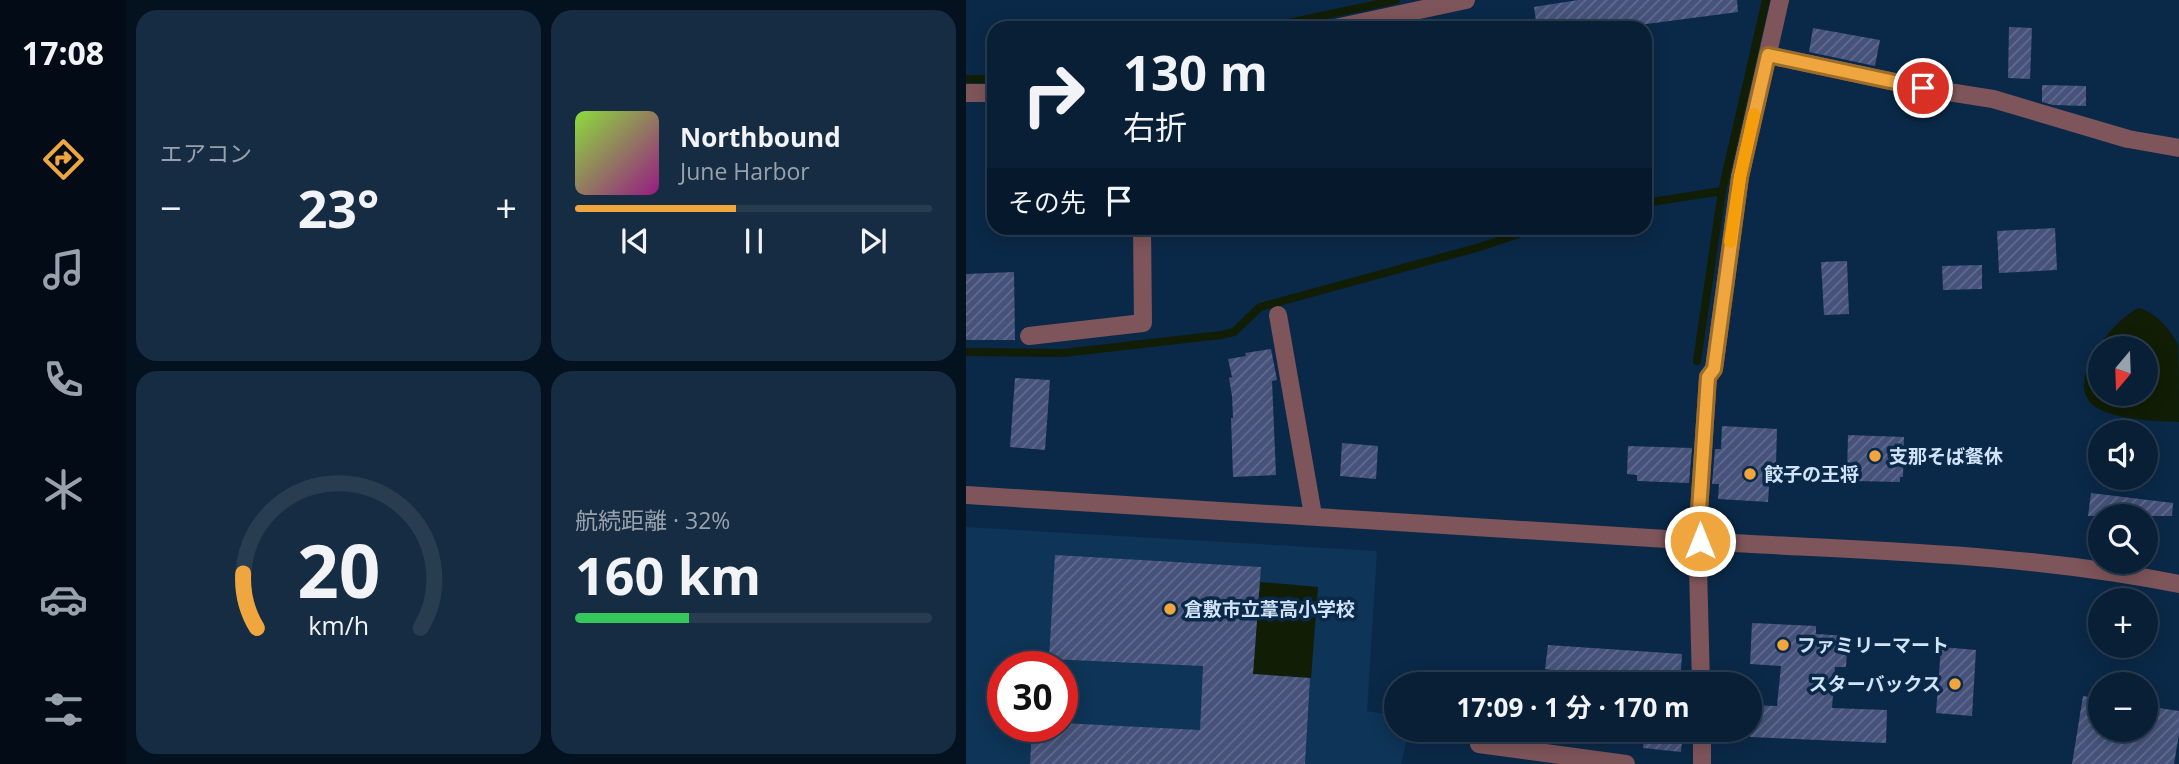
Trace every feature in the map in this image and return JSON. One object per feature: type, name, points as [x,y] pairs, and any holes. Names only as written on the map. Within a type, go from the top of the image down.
[{"type":"street","points":[[1368,21],[1466,0]]},
{"type":"street","points":[[1701,672],[1699,511],[1708,377],[1714,369],[1740,177],[1780,0]]},
{"type":"street","points":[[1768,55],[1923,88],[1993,99],[2128,139],[2179,148]]},
{"type":"street","points":[[966,93],[987,93]]},
{"type":"street","points":[[1029,336],[1143,323],[1142,235]]},
{"type":"street","points":[[1278,315],[1313,515]]},
{"type":"street","points":[[966,495],[1960,555],[2046,563],[2179,584]]},
{"type":"street","points":[[1702,742],[1702,764]]},
{"type":"street","points":[[1479,744],[1626,764]]},
{"type":"shaded area","points":[[2139,308],[2151,313],[2171,333],[2178,345],[2179,422],[2134,419],[2111,414],[2095,406],[2158,406],[2158,336],[2107,336],[2117,324]]},
{"type":"shaded area","points":[[2088,366],[2088,397],[2086,394],[2084,381]]},
{"type":"shaded area","name":"倉敷市立葦高小学校","points":[[966,527],[1377,551],[1367,711],[1384,714],[1384,742],[1406,742],[1401,764],[966,764]]},
{"type":"shaded area","points":[[1260,582],[1318,587],[1311,678],[1253,674]]},
{"type":"building","points":[[1578,0],[1737,0],[1738,12],[1652,23],[1652,21],[1536,21],[1534,7]]},
{"type":"building","points":[[2009,27],[2032,28],[2030,79],[2008,78]]},
{"type":"building","points":[[1813,28],[1880,40],[1875,66],[1809,52]]},
{"type":"building","points":[[2042,85],[2086,86],[2086,106],[2042,102]]},
{"type":"building","points":[[2055,228],[2057,270],[1999,273],[1997,231]]},
{"type":"building","points":[[1847,261],[1849,314],[1824,315],[1821,262]]},
{"type":"building","points":[[1982,265],[1982,289],[1943,290],[1942,266]]},
{"type":"building","points":[[1014,272],[1015,340],[966,340],[966,274]]},
{"type":"building","points":[[1271,349],[1277,380],[1272,381],[1276,475],[1233,477],[1233,418],[1229,378],[1232,377],[1228,359]]},
{"type":"building","points":[[1015,378],[1050,380],[1045,450],[1010,447]]},
{"type":"building","name":"餃子の王将","points":[[1722,426],[1777,429],[1776,463],[1782,463],[1780,485],[1769,485],[1768,502],[1718,499],[1719,484],[1712,484],[1715,449],[1721,449]]},
{"type":"building","name":"支那そば餐休","points":[[1848,435],[1904,437],[1903,477],[1900,477],[1900,482],[1855,481],[1856,475],[1847,475]]},
{"type":"building","points":[[1342,443],[1378,446],[1376,479],[1340,476]]},
{"type":"building","points":[[1628,446],[1692,448],[1689,483],[1637,481],[1637,475],[1627,474]]},
{"type":"building","points":[[2091,493],[2173,503],[2172,516],[2158,516],[2158,504],[2090,504]]},
{"type":"building","points":[[1055,555],[1261,567],[1253,674],[1310,678],[1305,764],[1030,764],[1031,742],[1078,742],[1078,724],[1200,730],[1203,666],[1078,660],[1078,651],[1049,651]]},
{"type":"building","points":[[1752,623],[1816,626],[1816,634],[1848,636],[1846,667],[1835,667],[1832,708],[1887,710],[1886,743],[1762,738],[1762,705],[1777,706],[1781,666],[1750,664]]},
{"type":"building","points":[[1548,645],[1682,654],[1681,672],[1551,672],[1545,669]]},
{"type":"building","points":[[1941,647],[1976,650],[1972,716],[1936,713]]},
{"type":"building","points":[[2083,696],[2088,697],[2088,742],[2158,742],[2158,708],[2179,711],[2179,734],[2174,764],[2072,764]]},
{"type":"building","points":[[1644,742],[1682,742],[1681,752],[1643,748]]},
{"type":"waterway","points":[[1298,21],[1396,0]]},
{"type":"waterway","points":[[1697,361],[1722,191],[1766,0]]},
{"type":"waterway","points":[[966,79],[987,79]]},
{"type":"waterway","points":[[1652,202],[1722,191]]},
{"type":"waterway","points":[[966,352],[1063,353],[1221,335],[1234,332],[1260,307],[1515,235]]},
{"type":"slow traffic","points":[[1730,242],[1736,196],[1754,114]]},
{"type":"place","name":"支那そば餐休","points":[[1875,456]]},
{"type":"place","name":"餃子の王将","points":[[1750,474]]},
{"type":"place","name":"倉敷市立葦高小学校","points":[[1170,609]]},
{"type":"place","name":"ファミリーマート","points":[[1783,645]]},
{"type":"place","name":"スターバックス","points":[[1955,684]]},
{"type":"route","points":[[1700,541],[1699,511],[1708,377],[1714,369],[1740,177],[1768,55],[1923,88]]}]
